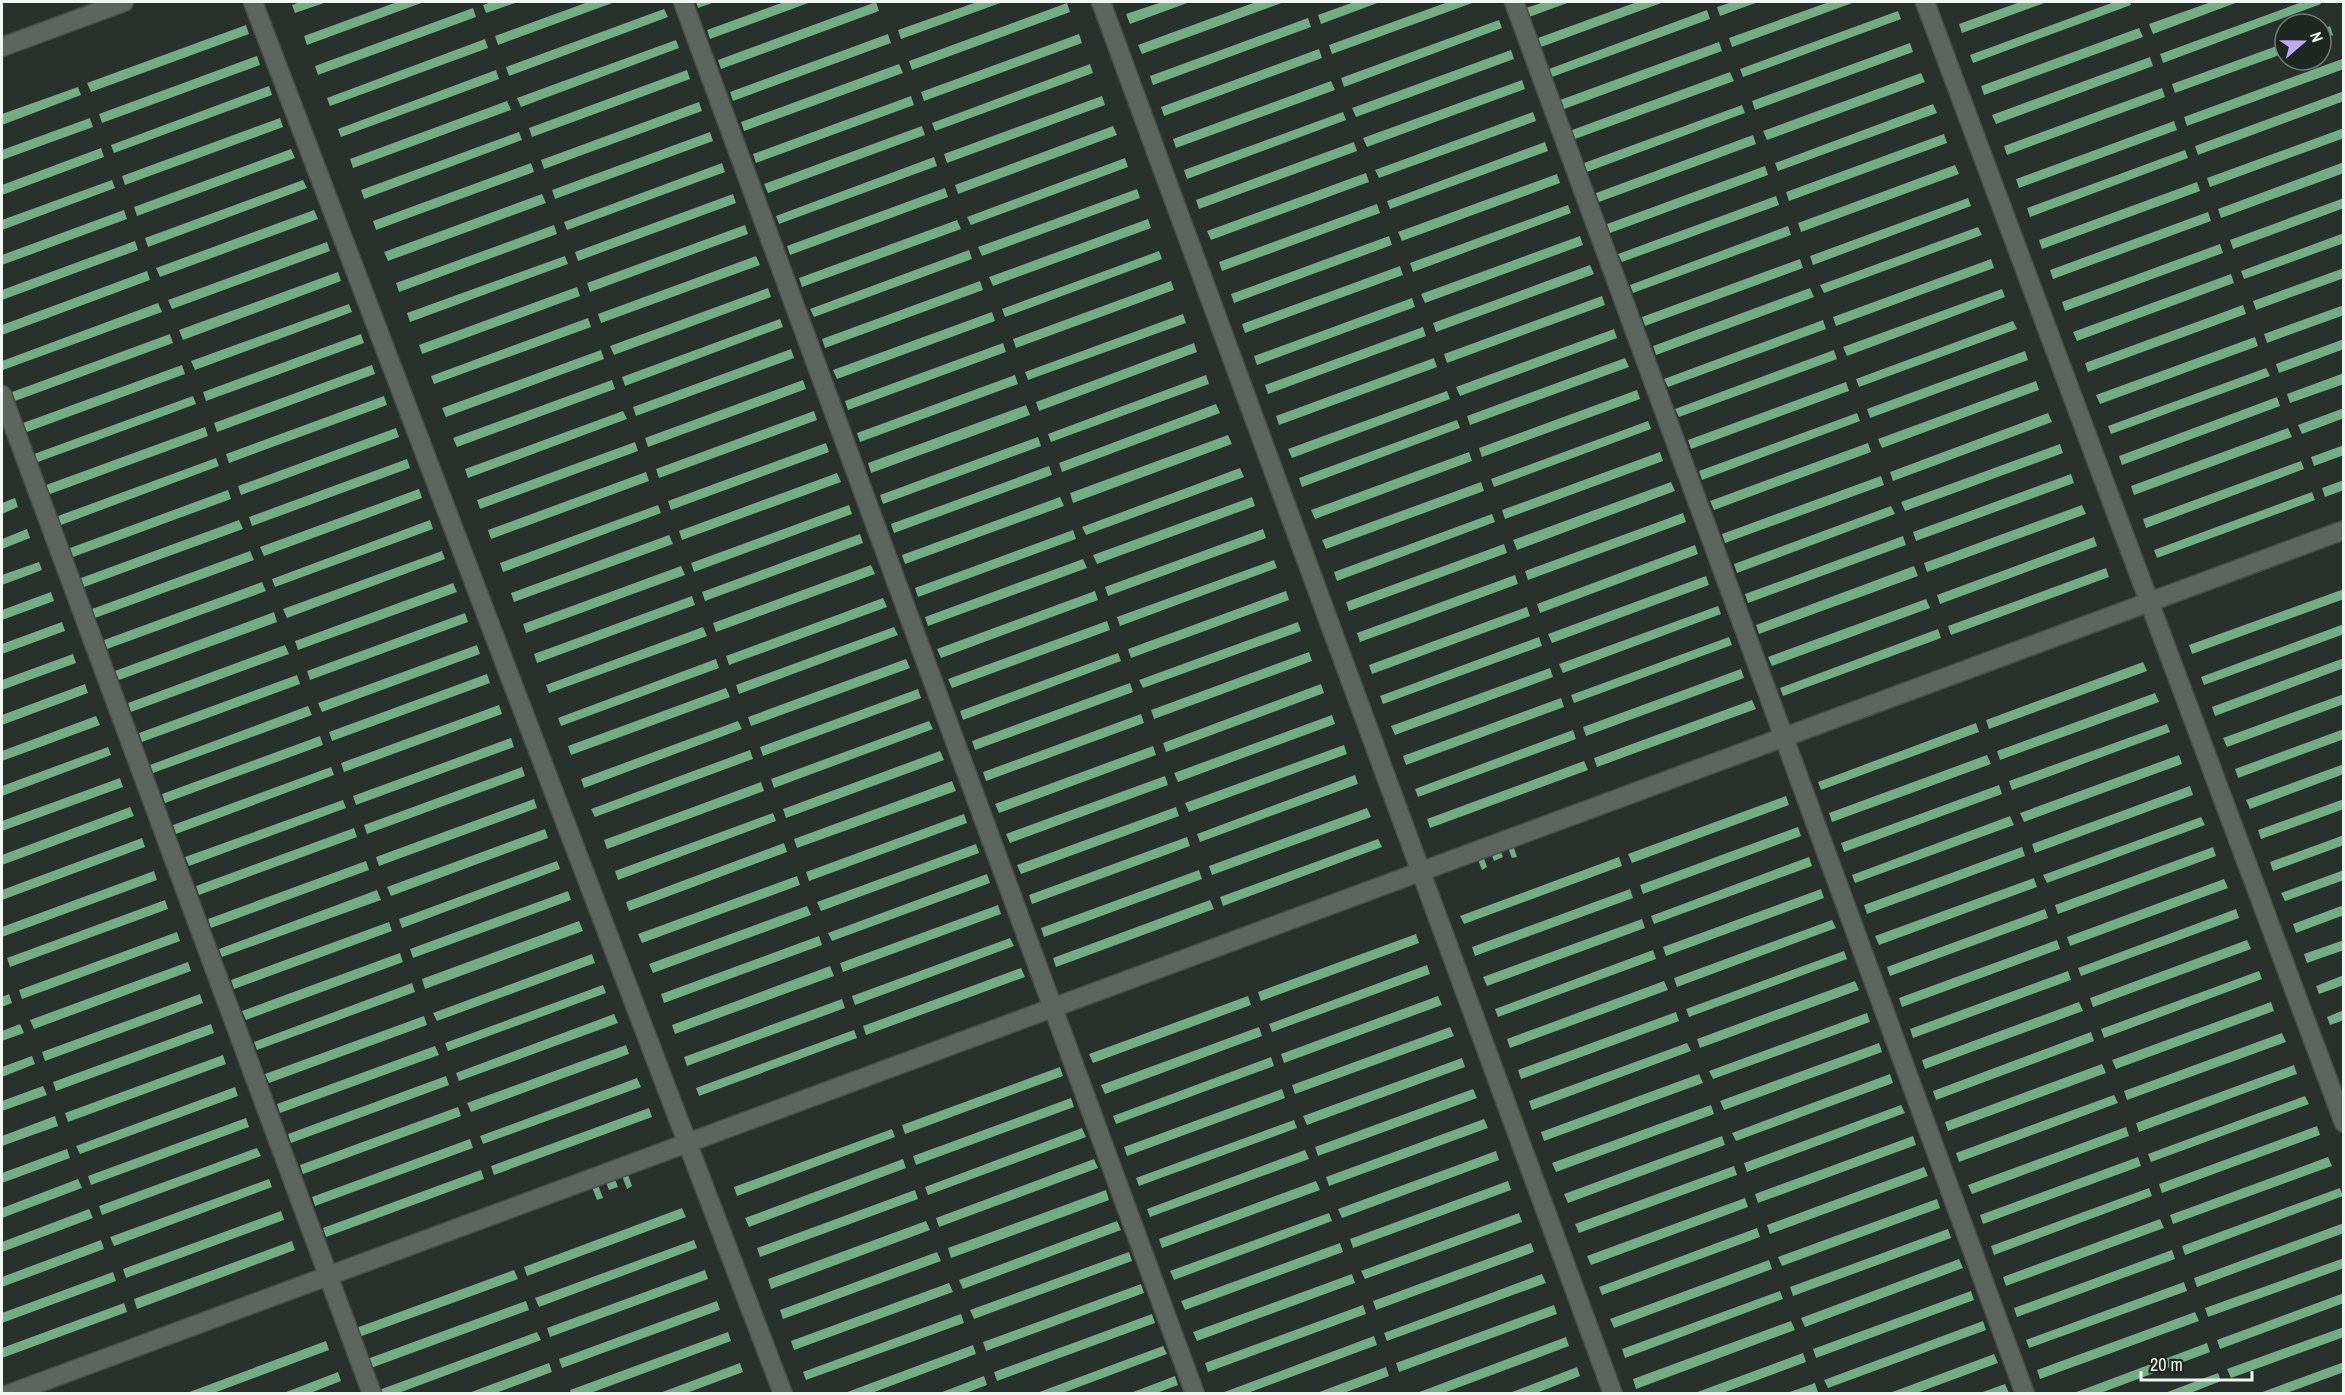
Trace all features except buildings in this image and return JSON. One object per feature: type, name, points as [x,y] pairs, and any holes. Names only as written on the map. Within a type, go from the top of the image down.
[{"type":"lane","points":[[2,47],[124,2]]},
{"type":"lane","points":[[253,2],[783,1394]]},
{"type":"lane","points":[[683,2],[1195,1394]]},
{"type":"lane","points":[[1101,2],[1613,1394]]},
{"type":"lane","points":[[1514,2],[2025,1394]]},
{"type":"lane","points":[[1925,2],[2343,1123]]},
{"type":"lane","points":[[2,395],[372,1394]]},
{"type":"lane","points":[[9,1394],[2343,530]]}]
